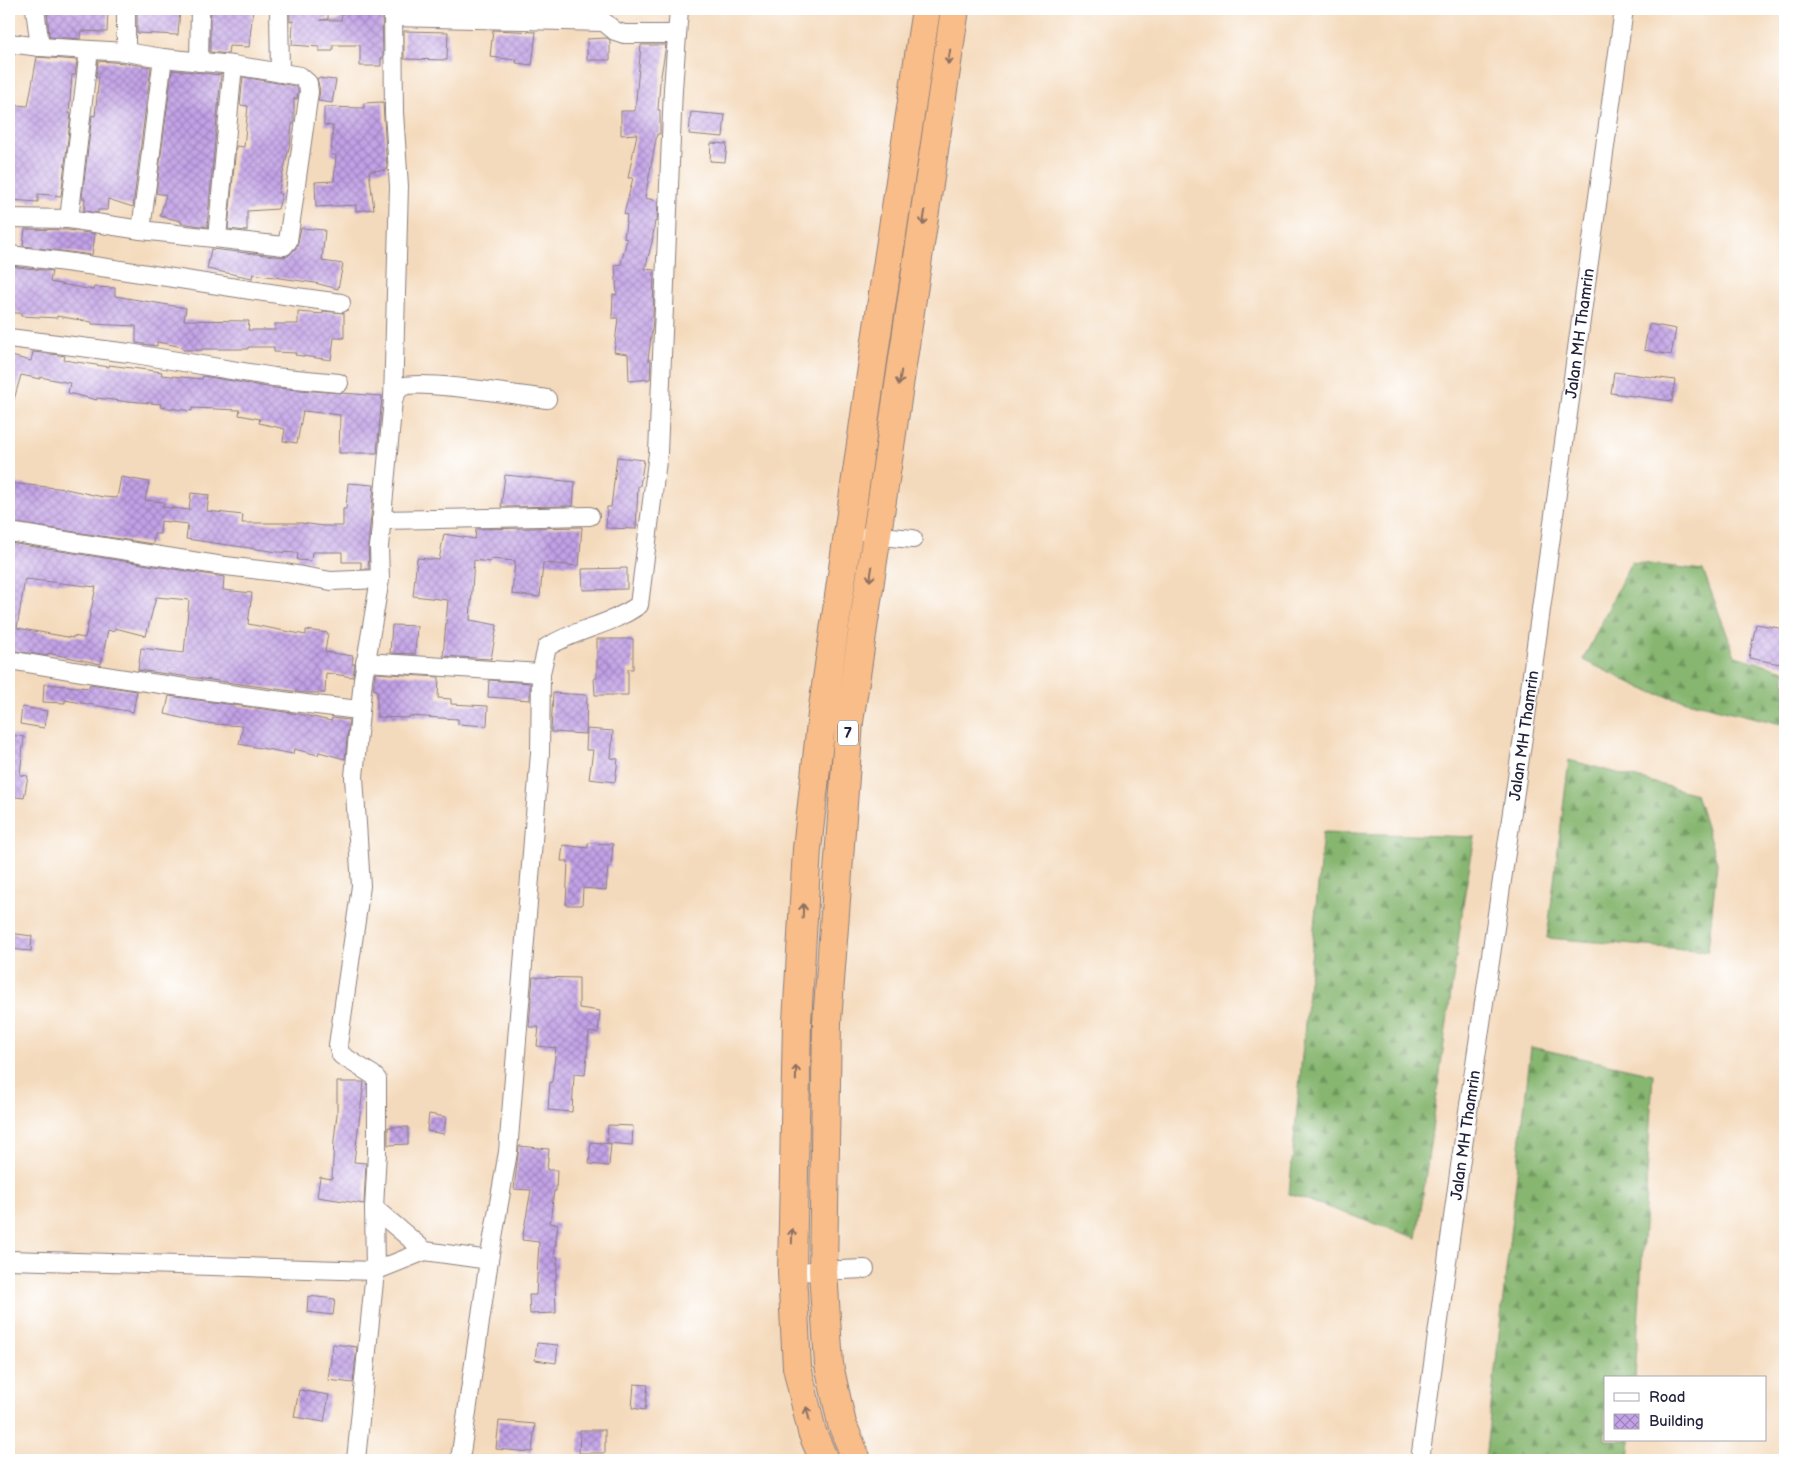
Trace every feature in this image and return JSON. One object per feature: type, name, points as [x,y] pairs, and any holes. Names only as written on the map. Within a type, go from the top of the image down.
[{"type":"highway","name":"7","points":[[824,1460],[812,1432],[797,1368],[792,1272],[797,1022],[807,848],[822,714],[926,9]]},
{"type":"highway","name":"7","points":[[857,1460],[842,1424],[830,1365],[823,1271],[827,1012],[849,722],[955,9]]},
{"type":"street","points":[[35,9],[40,47]]},
{"type":"street","points":[[126,9],[126,52]]},
{"type":"street","points":[[199,62],[200,9]]},
{"type":"street","points":[[279,9],[280,74]]},
{"type":"street","points":[[460,1460],[489,1260],[508,1152],[540,753],[541,673],[547,647],[584,628],[607,623],[639,606],[658,452],[672,99],[679,9]]},
{"type":"street","name":"Jalan MH Thamrin","points":[[1420,1460],[1624,9]]},
{"type":"street","points":[[356,1460],[375,1271],[376,1079],[373,1075],[341,1055],[338,1045],[360,886],[354,777],[359,710],[380,579],[379,547],[393,400],[399,186],[394,113],[393,13],[604,22],[615,31],[624,34],[677,34]]},
{"type":"street","points":[[9,43],[40,47],[126,52],[233,65],[300,76],[308,83],[309,92],[288,242],[284,246],[140,230],[68,219],[9,218]]},
{"type":"street","points":[[68,219],[89,50]]},
{"type":"street","points":[[140,230],[163,58]]},
{"type":"street","points":[[217,238],[233,65]]},
{"type":"street","points":[[9,255],[120,269],[341,303]]},
{"type":"street","points":[[9,338],[129,353],[274,377],[339,383]]},
{"type":"street","points":[[393,400],[396,392],[402,387],[419,385],[547,399]]},
{"type":"street","points":[[381,520],[590,516]]},
{"type":"street","points":[[9,532],[331,581],[380,579]]},
{"type":"street","points":[[848,533],[913,538]]},
{"type":"street","points":[[9,660],[112,678],[270,700],[359,710]]},
{"type":"street","points":[[366,662],[541,673]]},
{"type":"street","points":[[374,1208],[425,1251]]},
{"type":"street","points":[[9,1260],[375,1271],[425,1251],[489,1260]]},
{"type":"street","points":[[792,1272],[865,1269]]},
{"type":"green space","points":[[1631,562],[1703,570],[1735,656],[1785,670],[1785,725],[1650,692],[1583,660]]},
{"type":"green space","points":[[1569,760],[1696,794],[1717,863],[1708,951],[1547,938]]},
{"type":"green space","points":[[1323,832],[1475,837],[1465,892],[1417,1238],[1289,1194]]},
{"type":"green space","points":[[1531,1047],[1653,1074],[1635,1376],[1604,1376],[1604,1442],[1631,1442],[1629,1460],[1485,1460]]},
{"type":"building","points":[[47,9],[63,9],[78,12],[78,9],[108,10],[107,32],[81,31],[80,39],[49,37]]},
{"type":"building","points":[[164,9],[180,9],[178,35],[137,33],[137,12],[164,12]]},
{"type":"building","points":[[212,9],[253,9],[249,47],[229,46],[228,54],[210,52],[210,18]]},
{"type":"building","points":[[290,9],[328,9],[328,19],[320,20],[341,20],[343,9],[382,9],[383,58],[381,58],[381,66],[360,66],[360,45],[333,45],[333,51],[319,51],[319,47],[292,45],[293,21],[290,22]]},
{"type":"building","points":[[493,30],[536,32],[532,65],[516,63],[517,60],[490,57]]},
{"type":"building","points":[[404,31],[448,32],[447,60],[404,59]]},
{"type":"building","points":[[607,38],[610,40],[610,60],[587,60],[587,39]]},
{"type":"building","points":[[641,45],[666,45],[658,110],[660,110],[660,134],[657,134],[645,198],[658,201],[657,222],[655,221],[645,269],[654,270],[653,321],[648,360],[651,360],[650,379],[629,381],[628,354],[614,352],[618,318],[612,318],[613,294],[617,295],[615,265],[621,264],[627,239],[624,238],[627,215],[624,214],[633,178],[628,178],[637,134],[621,135],[621,111],[635,111]]},
{"type":"building","points":[[37,57],[77,60],[75,75],[72,75],[69,114],[71,114],[61,196],[38,194],[38,202],[10,200],[13,167],[9,167],[10,109],[14,109],[15,105],[28,106]]},
{"type":"building","points":[[98,61],[151,67],[133,207],[108,199],[107,210],[98,210],[98,213],[84,211],[85,198],[82,198],[92,115],[95,116],[99,77],[96,77]]},
{"type":"building","points":[[172,70],[221,75],[207,227],[181,223],[181,221],[160,216],[166,195],[156,193]]},
{"type":"building","points":[[243,77],[298,88],[297,99],[294,98],[294,124],[292,124],[290,144],[278,193],[282,194],[278,209],[247,211],[247,231],[228,229],[236,146],[244,147],[248,106],[240,105]]},
{"type":"building","points":[[317,78],[336,80],[332,103],[318,101],[320,91]]},
{"type":"building","points":[[383,102],[387,170],[369,171],[374,209],[356,211],[356,205],[316,207],[315,182],[334,181],[336,155],[331,155],[333,126],[324,125],[324,107],[364,108],[364,103]]},
{"type":"building","points":[[691,112],[725,115],[723,137],[689,134]]},
{"type":"building","points":[[711,143],[727,144],[725,162],[710,161]]},
{"type":"building","points":[[301,228],[325,230],[322,261],[343,264],[338,289],[315,283],[253,274],[252,278],[207,269],[211,249],[288,256],[297,247]]},
{"type":"building","points":[[25,229],[68,230],[95,234],[92,255],[23,246]]},
{"type":"building","points":[[9,266],[52,271],[50,282],[93,290],[94,287],[115,288],[115,296],[186,308],[184,320],[249,321],[248,330],[275,330],[275,324],[298,324],[298,312],[323,314],[323,311],[344,313],[344,338],[334,338],[331,360],[295,355],[296,353],[274,352],[274,347],[183,350],[183,347],[157,342],[157,346],[136,343],[136,326],[92,324],[92,322],[57,316],[57,318],[21,316],[21,313],[9,313]]},
{"type":"building","points":[[1649,324],[1676,329],[1671,355],[1644,350]]},
{"type":"building","points":[[33,352],[65,356],[64,360],[109,367],[109,365],[162,372],[161,375],[202,379],[203,376],[273,388],[382,396],[377,453],[339,453],[340,415],[303,411],[297,443],[283,441],[285,429],[259,423],[260,419],[239,415],[240,410],[192,408],[192,411],[160,407],[161,404],[97,398],[97,400],[68,393],[70,383],[40,377],[40,379],[21,375],[13,403],[9,402],[9,364],[11,356],[31,361]]},
{"type":"building","points":[[1614,372],[1675,380],[1672,401],[1611,393]]},
{"type":"building","points":[[617,457],[644,460],[640,486],[638,486],[636,529],[606,528],[607,507],[611,507]]},
{"type":"building","points":[[505,475],[575,482],[573,506],[501,507]]},
{"type":"building","points":[[121,477],[149,482],[145,500],[164,502],[163,507],[189,510],[191,493],[209,495],[207,511],[243,515],[242,523],[301,523],[324,526],[343,526],[343,509],[346,509],[348,483],[374,485],[368,546],[369,569],[361,569],[361,562],[342,562],[342,552],[312,552],[311,561],[297,560],[298,553],[186,539],[188,524],[161,521],[160,534],[154,534],[153,544],[9,522],[9,483],[66,489],[117,498]]},
{"type":"building","points":[[582,527],[579,566],[543,563],[540,597],[512,594],[515,561],[490,559],[490,562],[474,560],[470,620],[497,625],[491,659],[443,656],[448,600],[413,596],[417,558],[439,560],[444,534],[475,539],[476,529]]},
{"type":"building","points":[[10,543],[224,577],[223,590],[252,593],[248,624],[306,635],[306,630],[328,633],[325,652],[353,656],[352,664],[355,664],[353,677],[326,673],[325,693],[306,693],[138,670],[141,648],[184,653],[189,600],[156,597],[146,636],[115,628],[114,632],[108,630],[101,664],[48,653],[47,656],[9,650]],"holes":[[[25,579],[96,587],[85,638],[73,636],[73,638],[17,628]]]},
{"type":"building","points":[[627,568],[627,589],[583,590],[582,569]]},
{"type":"building","points":[[1756,624],[1785,629],[1785,665],[1749,658]]},
{"type":"building","points":[[392,625],[417,626],[415,654],[390,653]]},
{"type":"building","points":[[597,639],[633,639],[633,669],[628,669],[628,695],[595,695],[594,678],[597,678]]},
{"type":"building","points":[[375,673],[439,677],[438,698],[451,699],[451,704],[488,706],[487,726],[458,724],[458,719],[409,716],[409,718],[377,717],[377,690],[373,689]]},
{"type":"building","points":[[489,680],[530,683],[530,700],[488,697]]},
{"type":"building","points":[[44,684],[89,688],[90,684],[137,691],[133,712],[65,700],[65,703],[43,702]]},
{"type":"building","points":[[553,693],[587,695],[586,734],[551,732]]},
{"type":"building","points":[[169,696],[299,714],[331,721],[332,718],[349,720],[345,759],[319,752],[318,755],[294,749],[293,754],[239,744],[243,726],[202,723],[165,714]]},
{"type":"building","points":[[22,707],[47,711],[44,728],[20,724]]},
{"type":"building","points":[[587,729],[613,731],[611,758],[618,759],[615,782],[589,779],[593,750],[586,750]]},
{"type":"building","points":[[9,735],[24,737],[20,775],[28,776],[24,798],[9,796]]},
{"type":"building","points":[[588,843],[613,844],[606,890],[583,888],[582,905],[566,905],[568,861],[561,861],[563,845],[588,848]]},
{"type":"building","points":[[9,933],[32,936],[31,951],[9,949]]},
{"type":"building","points":[[533,977],[579,978],[579,1008],[600,1011],[598,1033],[589,1032],[585,1075],[574,1074],[572,1112],[548,1110],[550,1082],[552,1082],[556,1048],[537,1046],[539,1027],[529,1027]]},
{"type":"building","points":[[337,1082],[364,1082],[354,1162],[366,1163],[364,1204],[317,1197],[320,1177],[332,1179],[337,1114]]},
{"type":"building","points":[[429,1114],[446,1117],[444,1134],[427,1131]]},
{"type":"building","points":[[608,1125],[633,1126],[632,1145],[607,1143]]},
{"type":"building","points":[[388,1127],[408,1127],[408,1144],[388,1145]]},
{"type":"building","points":[[591,1142],[611,1144],[609,1166],[589,1164]]},
{"type":"building","points":[[519,1146],[549,1149],[547,1170],[557,1170],[556,1191],[554,1191],[550,1223],[558,1224],[554,1257],[558,1257],[555,1279],[556,1313],[530,1314],[529,1295],[536,1295],[539,1242],[522,1240],[531,1190],[514,1189]]},
{"type":"building","points":[[308,1296],[335,1299],[333,1315],[307,1312]]},
{"type":"building","points":[[537,1343],[558,1345],[556,1363],[535,1360]]},
{"type":"building","points":[[333,1344],[357,1347],[353,1383],[328,1380]]},
{"type":"building","points":[[634,1384],[648,1385],[645,1410],[632,1408]]},
{"type":"building","points":[[299,1390],[329,1395],[324,1422],[294,1417]]},
{"type":"building","points":[[499,1421],[535,1424],[532,1452],[496,1449]]},
{"type":"building","points":[[580,1430],[605,1430],[605,1453],[579,1453]]}]
